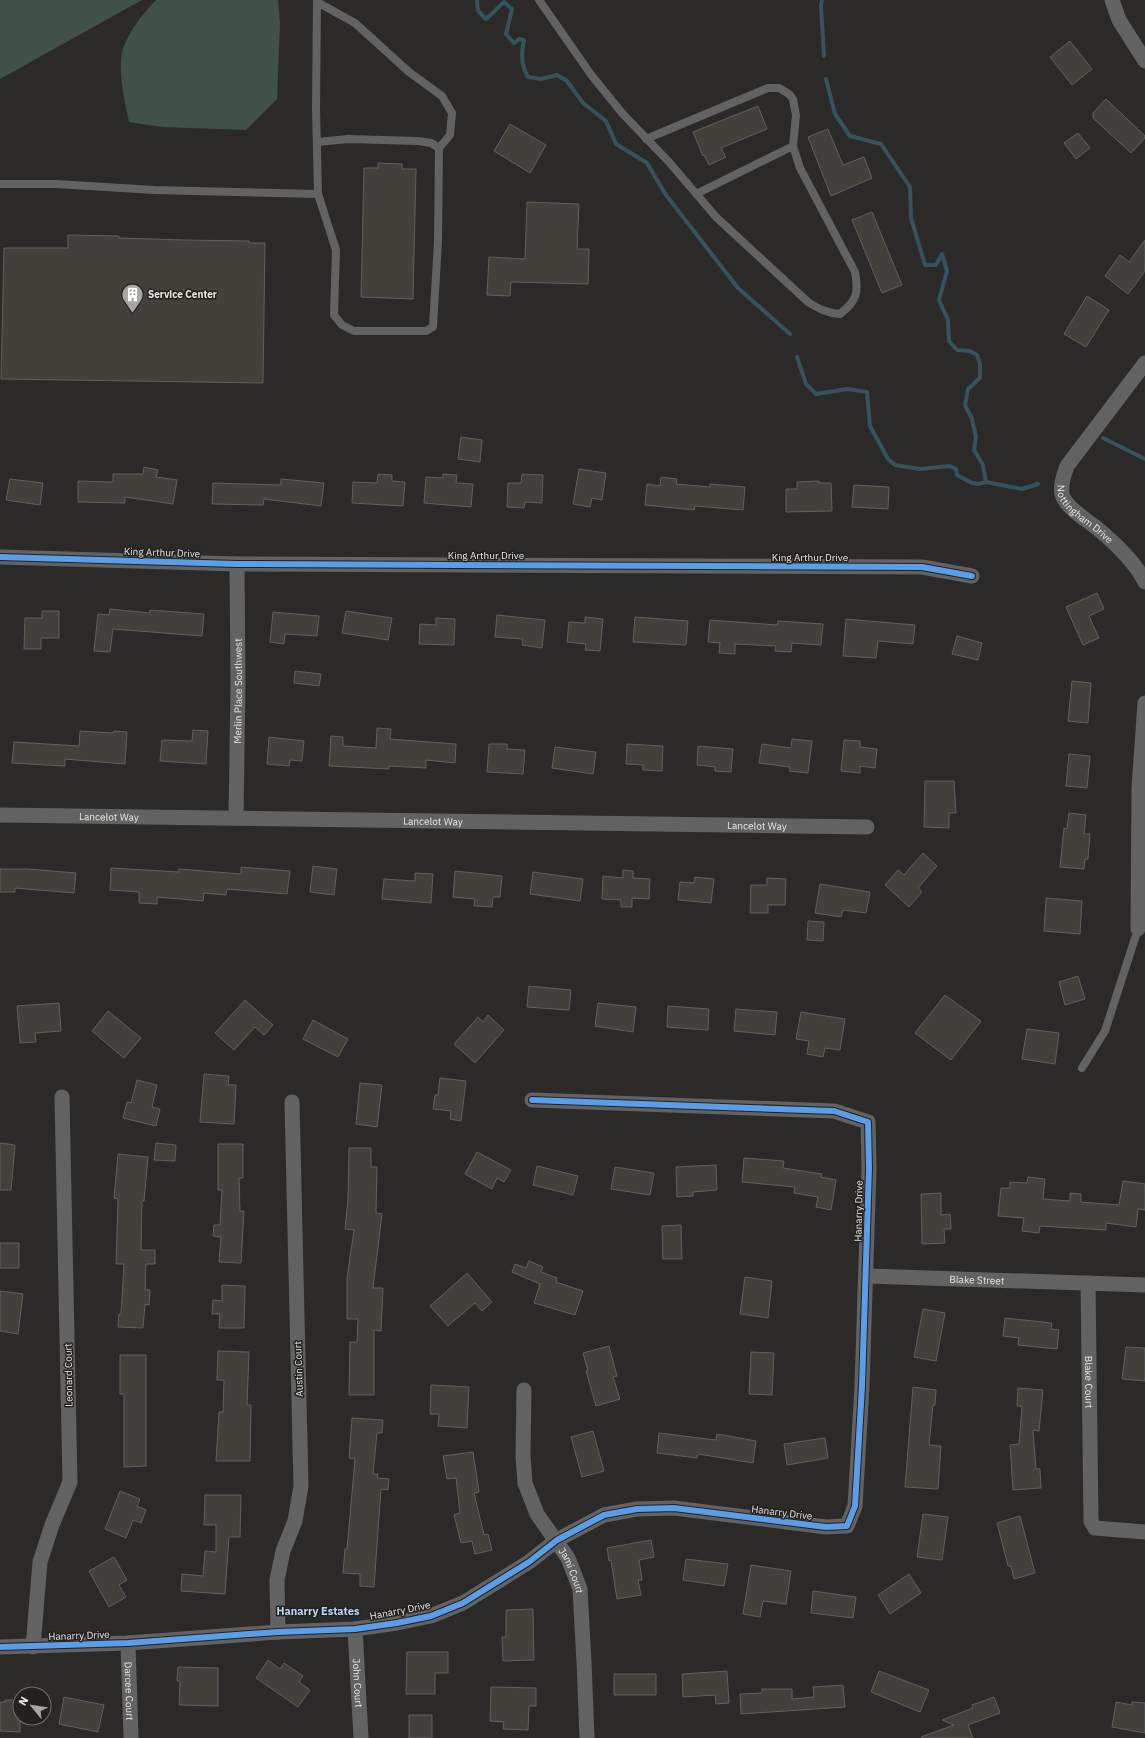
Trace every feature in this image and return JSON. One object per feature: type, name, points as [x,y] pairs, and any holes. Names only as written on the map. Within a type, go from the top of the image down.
[{"type":"street","points":[[1112,0],[1119,20],[1145,61]]},
{"type":"street","name":"Nottingham Drive","points":[[1145,363],[1067,466],[1061,483],[1063,498],[1075,511],[1099,530],[1139,570],[1145,582]]},
{"type":"street","name":"King Arthur Drive","points":[[0,557],[237,564],[922,567],[972,576]]},
{"type":"street","name":"Merlin Place Southwest","points":[[236,818],[238,684],[237,564]]},
{"type":"street","points":[[1138,929],[1139,788],[1145,703]]},
{"type":"street","name":"Lancelot Way","points":[[0,815],[867,827]]},
{"type":"street","name":"Leonard Court","points":[[33,1647],[40,1562],[52,1525],[70,1482],[62,1097]]},
{"type":"street","name":"Hanarry Drive","points":[[0,1647],[128,1644],[278,1632],[355,1629],[431,1616],[463,1603],[529,1562],[557,1540],[604,1515],[637,1509],[674,1508],[826,1527],[847,1526],[855,1506],[867,1276],[869,1168],[868,1122],[834,1111],[532,1100]]},
{"type":"street","name":"Austin Court","points":[[278,1632],[277,1580],[283,1551],[295,1521],[300,1486],[292,1102]]},
{"type":"street","name":"Blake Street","points":[[867,1276],[1088,1283]]},
{"type":"street","points":[[1088,1283],[1145,1285]]},
{"type":"street","name":"Blake Court","points":[[1088,1283],[1091,1521],[1095,1528],[1145,1532]]},
{"type":"street","name":"Jami Court","points":[[524,1390],[523,1456],[525,1483],[537,1514],[557,1540],[568,1558],[580,1588],[587,1738]]},
{"type":"street","name":"John Court","points":[[355,1629],[361,1738]]},
{"type":"street","name":"Darcee Court","points":[[128,1644],[131,1738]]},
{"type":"lane","points":[[539,0],[597,82],[622,114],[716,217],[808,302],[820,311],[840,314],[849,307],[858,292],[855,272],[800,168],[793,146],[796,115],[793,99],[779,88],[768,88],[646,139]]},
{"type":"lane","points":[[317,1],[355,23],[409,72],[442,96],[452,113],[450,136],[439,148],[438,241],[435,315],[433,327],[426,331],[354,331],[342,325],[334,316],[336,250],[318,194],[317,1]]},
{"type":"lane","points":[[317,142],[348,140],[418,141],[431,143],[439,148]]},
{"type":"lane","points":[[696,194],[793,146]]},
{"type":"lane","points":[[0,184],[56,184],[154,190],[318,194]]},
{"type":"lane","points":[[1082,1068],[1105,1031],[1138,929]]},
{"type":"green space","points":[[0,0],[142,0],[0,79]]},
{"type":"green space","points":[[156,0],[278,0],[280,23],[277,99],[246,130],[162,127],[129,122],[122,84],[122,54],[127,39],[134,27]]},
{"type":"building","points":[[1070,41],[1092,69],[1072,85],[1050,57]]},
{"type":"building","points":[[1106,99],[1145,136],[1145,138],[1131,153],[1093,118],[1093,113]]},
{"type":"building","points":[[758,106],[767,129],[721,148],[726,157],[709,165],[704,155],[703,156],[693,132]]},
{"type":"building","points":[[510,124],[546,145],[530,173],[494,151]]},
{"type":"building","points":[[828,129],[843,165],[864,157],[872,178],[831,196],[808,137]]},
{"type":"building","points":[[1078,133],[1090,148],[1076,159],[1064,143]]},
{"type":"building","points":[[378,163],[402,164],[402,169],[416,169],[413,299],[361,297],[364,168],[378,168]]},
{"type":"building","points":[[527,202],[579,204],[577,249],[589,249],[588,284],[511,282],[510,296],[487,295],[489,257],[525,259]]},
{"type":"building","points":[[872,212],[902,285],[882,293],[852,220]]},
{"type":"building","name":"Service Center","points":[[68,235],[119,236],[119,238],[249,241],[249,243],[265,243],[263,383],[1,379],[4,248],[68,248]]},
{"type":"building","points":[[1145,240],[1145,271],[1128,294],[1105,276],[1120,255],[1129,262]]},
{"type":"building","points":[[1087,296],[1109,310],[1086,347],[1064,334]]},
{"type":"building","points":[[461,437],[482,440],[480,462],[458,459]]},
{"type":"building","points":[[144,467],[158,470],[156,477],[177,480],[173,504],[125,497],[125,503],[78,502],[78,481],[113,482],[113,474],[143,474]]},
{"type":"building","points":[[579,469],[606,473],[602,500],[592,498],[590,507],[573,504]]},
{"type":"building","points":[[378,474],[392,475],[392,481],[405,482],[403,506],[352,503],[353,482],[377,483]]},
{"type":"building","points":[[443,474],[457,475],[456,483],[473,484],[471,507],[424,503],[426,477],[443,478]]},
{"type":"building","points":[[522,474],[543,475],[542,503],[525,502],[524,508],[507,507],[508,483],[521,483]]},
{"type":"building","points":[[661,477],[677,479],[676,484],[710,487],[710,484],[745,487],[743,510],[695,506],[694,510],[645,505],[647,484],[660,486]]},
{"type":"building","points":[[10,479],[43,483],[40,505],[6,500]]},
{"type":"building","points":[[281,479],[324,483],[321,506],[264,499],[263,505],[212,504],[213,483],[281,485]]},
{"type":"building","points":[[819,481],[819,483],[831,483],[832,511],[786,512],[786,489],[797,489],[797,482]]},
{"type":"building","points":[[854,485],[889,487],[888,509],[852,507]]},
{"type":"building","points":[[1097,593],[1104,609],[1089,616],[1099,638],[1083,645],[1066,607]]},
{"type":"building","points":[[110,609],[150,613],[150,610],[204,614],[202,636],[113,629],[110,652],[94,651],[98,614],[109,615]]},
{"type":"building","points":[[42,611],[59,611],[59,638],[41,638],[41,649],[24,649],[25,618],[42,618]]},
{"type":"building","points":[[346,611],[392,618],[388,640],[342,633]]},
{"type":"building","points":[[273,612],[319,616],[317,636],[285,634],[284,644],[270,642]]},
{"type":"building","points":[[497,615],[545,620],[542,648],[522,645],[523,639],[495,637]]},
{"type":"building","points":[[585,617],[603,619],[600,651],[585,650],[586,644],[567,642],[569,622],[585,623]]},
{"type":"building","points":[[635,617],[688,621],[686,645],[633,642]]},
{"type":"building","points":[[436,618],[455,619],[454,645],[419,644],[420,624],[436,625]]},
{"type":"building","points":[[846,619],[915,625],[913,644],[878,641],[876,658],[843,656]]},
{"type":"building","points":[[710,620],[777,625],[778,621],[823,624],[821,645],[792,643],[791,652],[775,651],[776,646],[735,644],[735,654],[719,653],[720,643],[708,642]]},
{"type":"building","points":[[957,636],[982,643],[978,660],[952,654]]},
{"type":"building","points":[[295,671],[321,674],[319,686],[294,683]]},
{"type":"building","points":[[1072,681],[1091,683],[1088,723],[1068,721]]},
{"type":"building","points":[[377,728],[391,729],[390,739],[456,744],[455,763],[426,760],[426,768],[389,766],[389,769],[329,766],[331,736],[343,737],[343,746],[376,748]]},
{"type":"building","points":[[193,730],[208,731],[206,764],[160,761],[162,740],[192,741]]},
{"type":"building","points":[[80,731],[113,733],[114,731],[127,732],[125,764],[65,759],[65,766],[12,763],[14,742],[79,746]]},
{"type":"building","points":[[269,737],[304,741],[302,761],[290,760],[289,766],[267,764]]},
{"type":"building","points":[[792,739],[812,741],[808,773],[789,771],[790,767],[759,763],[762,744],[791,748]]},
{"type":"building","points":[[844,740],[860,741],[860,747],[877,749],[875,768],[860,766],[860,773],[841,771]]},
{"type":"building","points":[[489,744],[507,744],[507,749],[525,750],[523,774],[487,772]]},
{"type":"building","points":[[627,744],[663,746],[662,771],[643,770],[643,765],[626,764]]},
{"type":"building","points":[[698,746],[733,749],[731,772],[715,771],[715,767],[697,765]]},
{"type":"building","points":[[555,747],[596,752],[593,774],[552,768]]},
{"type":"building","points":[[1069,754],[1090,756],[1087,788],[1066,786]]},
{"type":"building","points":[[925,781],[954,781],[956,813],[949,813],[949,828],[924,827]]},
{"type":"building","points":[[1069,813],[1086,815],[1084,834],[1090,834],[1088,859],[1085,859],[1084,869],[1060,867],[1064,828],[1067,829]]},
{"type":"building","points":[[923,853],[937,866],[918,888],[922,892],[909,907],[885,885],[898,870],[904,875]]},
{"type":"building","points":[[313,866],[337,869],[334,895],[310,892]]},
{"type":"building","points":[[241,867],[290,871],[287,894],[227,889],[226,895],[204,893],[203,901],[157,897],[157,904],[139,903],[139,892],[110,890],[111,868],[179,872],[179,869],[241,874]]},
{"type":"building","points":[[0,869],[28,869],[76,873],[74,893],[15,888],[15,892],[0,892]]},
{"type":"building","points":[[623,870],[633,871],[633,878],[650,879],[649,899],[632,898],[632,907],[621,907],[621,900],[602,899],[603,876],[623,878]]},
{"type":"building","points":[[455,871],[502,876],[500,897],[493,897],[492,907],[474,906],[475,899],[453,897]]},
{"type":"building","points":[[533,872],[583,879],[580,901],[530,894]]},
{"type":"building","points":[[415,873],[433,874],[431,903],[382,899],[384,879],[415,881]]},
{"type":"building","points":[[695,877],[714,879],[711,903],[678,900],[680,882],[694,883]]},
{"type":"building","points":[[767,878],[786,879],[785,905],[768,905],[768,913],[750,913],[751,885],[767,885]]},
{"type":"building","points":[[820,884],[870,892],[866,913],[843,910],[841,917],[815,913]]},
{"type":"building","points":[[1046,898],[1082,901],[1080,934],[1044,931]]},
{"type":"building","points":[[808,921],[824,922],[823,941],[807,940]]},
{"type":"building","points":[[1078,976],[1085,999],[1065,1005],[1059,982]]},
{"type":"building","points":[[529,986],[571,990],[569,1010],[527,1007]]},
{"type":"building","points":[[945,995],[981,1021],[951,1060],[915,1033]]},
{"type":"building","points":[[245,1000],[273,1025],[264,1035],[255,1027],[234,1050],[215,1033]]},
{"type":"building","points":[[59,1003],[61,1031],[35,1033],[36,1042],[20,1043],[17,1006]]},
{"type":"building","points":[[598,1003],[636,1007],[633,1032],[595,1026]]},
{"type":"building","points":[[668,1006],[709,1009],[708,1030],[667,1027]]},
{"type":"building","points":[[736,1009],[777,1012],[775,1035],[734,1031]]},
{"type":"building","points":[[108,1011],[141,1038],[124,1058],[92,1031]]},
{"type":"building","points":[[801,1012],[845,1019],[840,1050],[825,1048],[823,1057],[807,1054],[809,1041],[796,1039]]},
{"type":"building","points":[[488,1015],[504,1030],[475,1063],[454,1044],[478,1017],[483,1022]]},
{"type":"building","points":[[313,1020],[348,1039],[338,1057],[303,1039]]},
{"type":"building","points":[[1027,1029],[1059,1033],[1055,1064],[1022,1059]]},
{"type":"building","points":[[204,1074],[229,1076],[228,1085],[236,1085],[234,1124],[200,1122]]},
{"type":"building","points":[[440,1078],[466,1081],[461,1121],[450,1119],[451,1111],[433,1109],[435,1095],[438,1095]]},
{"type":"building","points":[[137,1080],[157,1085],[152,1107],[160,1109],[156,1126],[123,1118],[127,1102],[131,1103]]},
{"type":"building","points":[[360,1083],[382,1085],[377,1127],[356,1124]]},
{"type":"building","points":[[0,1143],[15,1145],[11,1190],[0,1190]]},
{"type":"building","points":[[156,1143],[176,1145],[175,1161],[154,1160]]},
{"type":"building","points":[[218,1144],[243,1144],[243,1178],[239,1178],[240,1211],[244,1211],[241,1263],[219,1262],[221,1237],[213,1236],[214,1225],[220,1225],[222,1190],[218,1190]]},
{"type":"building","points":[[349,1148],[371,1148],[371,1167],[377,1167],[376,1213],[382,1214],[373,1288],[383,1288],[381,1331],[374,1330],[374,1395],[349,1395],[350,1342],[357,1342],[358,1319],[347,1319],[347,1278],[354,1230],[345,1229],[348,1199]]},
{"type":"building","points":[[477,1152],[511,1170],[504,1182],[497,1178],[492,1189],[465,1174]]},
{"type":"building","points":[[118,1154],[148,1157],[144,1201],[142,1201],[141,1250],[155,1250],[155,1264],[146,1264],[145,1290],[150,1290],[149,1305],[145,1304],[143,1328],[118,1327],[119,1314],[121,1314],[124,1264],[116,1264],[118,1199],[114,1198]]},
{"type":"building","points":[[744,1158],[784,1161],[783,1168],[822,1174],[821,1177],[836,1180],[831,1210],[816,1207],[818,1197],[794,1193],[795,1187],[742,1182]]},
{"type":"building","points":[[716,1165],[717,1190],[693,1192],[693,1196],[677,1197],[676,1167]]},
{"type":"building","points":[[537,1166],[578,1176],[573,1195],[533,1185]]},
{"type":"building","points":[[615,1167],[654,1173],[650,1195],[611,1189]]},
{"type":"building","points":[[1028,1177],[1045,1179],[1043,1199],[1070,1201],[1070,1193],[1081,1194],[1081,1202],[1119,1205],[1123,1181],[1145,1184],[1145,1210],[1138,1209],[1136,1227],[1106,1223],[1106,1230],[1040,1226],[1039,1233],[1022,1231],[1024,1218],[998,1216],[1001,1188],[1010,1188],[1010,1182],[1027,1183]]},
{"type":"building","points":[[941,1193],[941,1215],[950,1214],[951,1229],[944,1229],[945,1243],[922,1244],[921,1194]]},
{"type":"building","points":[[681,1225],[682,1259],[663,1259],[662,1226]]},
{"type":"building","points":[[0,1243],[19,1243],[19,1268],[0,1268]]},
{"type":"building","points":[[529,1261],[543,1267],[541,1272],[557,1278],[556,1282],[583,1291],[575,1315],[534,1303],[540,1284],[512,1272],[515,1264],[526,1268]]},
{"type":"building","points":[[467,1273],[492,1302],[482,1311],[475,1303],[448,1326],[430,1306]]},
{"type":"building","points":[[745,1277],[772,1281],[768,1318],[740,1314]]},
{"type":"building","points":[[222,1285],[245,1286],[244,1328],[219,1328],[220,1314],[212,1314],[213,1300],[222,1301]]},
{"type":"building","points":[[0,1291],[23,1294],[18,1334],[0,1331]]},
{"type":"building","points":[[923,1309],[945,1313],[936,1361],[914,1357]]},
{"type":"building","points":[[1005,1318],[1052,1323],[1051,1329],[1059,1330],[1057,1349],[1018,1345],[1019,1338],[1003,1336]]},
{"type":"building","points":[[609,1346],[617,1376],[613,1377],[620,1399],[596,1406],[586,1371],[588,1371],[583,1353]]},
{"type":"building","points":[[1126,1347],[1145,1348],[1145,1381],[1122,1379]]},
{"type":"building","points":[[218,1351],[249,1352],[247,1405],[251,1405],[250,1461],[216,1461],[219,1412],[223,1412],[224,1380],[217,1380]]},
{"type":"building","points":[[751,1352],[774,1353],[772,1395],[749,1394]]},
{"type":"building","points":[[120,1355],[146,1355],[146,1466],[124,1467],[124,1394],[120,1394]]},
{"type":"building","points":[[431,1385],[469,1387],[467,1428],[438,1426],[439,1414],[430,1414]]},
{"type":"building","points":[[913,1387],[936,1390],[929,1445],[941,1446],[938,1489],[905,1487]]},
{"type":"building","points":[[1018,1388],[1043,1390],[1039,1431],[1033,1430],[1036,1469],[1040,1469],[1041,1488],[1013,1490],[1010,1445],[1019,1444],[1022,1406],[1017,1406]]},
{"type":"building","points":[[352,1418],[383,1420],[382,1433],[377,1433],[373,1474],[378,1474],[377,1478],[389,1479],[388,1490],[381,1489],[374,1587],[360,1586],[360,1574],[343,1573],[345,1549],[347,1549],[355,1459],[349,1458]]},
{"type":"building","points":[[593,1431],[604,1471],[582,1477],[571,1437]]},
{"type":"building","points":[[659,1433],[716,1440],[717,1434],[756,1441],[753,1463],[698,1454],[697,1458],[657,1453]]},
{"type":"building","points":[[825,1438],[828,1458],[787,1465],[784,1444]]},
{"type":"building","points":[[473,1452],[479,1492],[474,1493],[484,1535],[488,1534],[492,1550],[475,1554],[472,1541],[461,1543],[454,1515],[460,1513],[456,1478],[447,1479],[443,1456]]},
{"type":"building","points":[[120,1491],[140,1499],[137,1506],[146,1510],[141,1523],[133,1520],[126,1538],[105,1529]]},
{"type":"building","points":[[205,1495],[241,1495],[240,1537],[229,1537],[225,1594],[181,1591],[182,1574],[203,1576],[205,1551],[216,1552],[216,1525],[204,1525]]},
{"type":"building","points":[[923,1514],[948,1517],[942,1560],[917,1557]]},
{"type":"building","points":[[1020,1516],[1035,1573],[1014,1579],[1011,1566],[1008,1566],[997,1523]]},
{"type":"building","points":[[651,1540],[654,1557],[639,1560],[642,1580],[638,1580],[641,1595],[617,1599],[611,1560],[609,1561],[607,1548]]},
{"type":"building","points":[[114,1557],[127,1580],[119,1585],[126,1597],[109,1607],[89,1571]]},
{"type":"building","points":[[686,1559],[728,1564],[724,1586],[683,1580]]},
{"type":"building","points":[[751,1565],[791,1571],[786,1604],[763,1601],[760,1617],[743,1614]]},
{"type":"building","points":[[909,1574],[921,1593],[890,1614],[878,1595]]},
{"type":"building","points":[[813,1591],[856,1597],[853,1618],[811,1613]]},
{"type":"building","points":[[533,1609],[534,1660],[503,1661],[502,1637],[506,1637],[506,1610]]},
{"type":"building","points":[[407,1652],[448,1652],[448,1673],[435,1673],[435,1694],[406,1694]]},
{"type":"building","points":[[268,1660],[280,1669],[284,1663],[303,1676],[299,1682],[310,1690],[298,1707],[256,1678]]},
{"type":"building","points":[[178,1667],[218,1668],[218,1706],[179,1705],[180,1681],[177,1681]]},
{"type":"building","points":[[727,1671],[729,1703],[716,1704],[715,1695],[683,1697],[682,1674]]},
{"type":"building","points":[[879,1671],[929,1690],[920,1712],[871,1692]]},
{"type":"building","points":[[614,1674],[656,1674],[656,1695],[614,1695]]},
{"type":"building","points":[[843,1685],[845,1707],[741,1714],[740,1694],[762,1693],[762,1689],[792,1689],[792,1699],[814,1697],[813,1687]]},
{"type":"building","points":[[491,1687],[536,1688],[536,1706],[529,1706],[528,1730],[503,1729],[504,1722],[490,1721]]},
{"type":"building","points":[[64,1697],[104,1705],[98,1732],[59,1724]]},
{"type":"building","points":[[994,1697],[1000,1713],[968,1725],[973,1738],[921,1737],[954,1725],[942,1720],[973,1708],[972,1705]]},
{"type":"building","points":[[5,1700],[12,1700],[12,1726],[20,1726],[20,1732],[0,1731],[0,1702],[5,1702]]},
{"type":"building","points":[[1116,1702],[1132,1705],[1132,1702],[1145,1703],[1145,1733],[1112,1727]]},
{"type":"building","points":[[409,1715],[432,1715],[432,1738],[409,1738]]},
{"type":"waterway","points":[[477,0],[478,11],[486,19],[504,2],[512,9],[506,34],[514,43],[519,39],[524,40],[522,59],[528,77],[541,79],[557,75],[567,81],[583,103],[606,121],[616,144],[647,163],[666,195],[738,288],[790,334]]},
{"type":"waterway","points":[[822,0],[821,6],[824,56]]},
{"type":"waterway","points":[[826,79],[835,114],[850,136],[881,144],[910,187],[911,218],[925,265],[936,265],[942,254],[947,271],[939,300],[948,320],[949,341],[957,350],[970,351],[977,355],[980,364],[980,378],[968,389],[965,405],[972,419],[976,437],[974,450],[983,465],[986,482]]},
{"type":"waterway","points":[[797,357],[806,384],[816,394],[847,389],[867,392],[870,426],[888,459],[895,465],[920,469],[950,466],[956,469],[957,475],[972,483],[978,484],[986,482],[1022,489],[1038,484]]},
{"type":"waterway","points":[[1103,438],[1145,459]]},
{"type":"cycle path","points":[[0,557],[237,564],[922,567],[972,576]]},
{"type":"cycle path","points":[[0,1647],[128,1643],[278,1632],[355,1629],[431,1616],[463,1603],[529,1562],[557,1540],[604,1515],[637,1509],[674,1508],[826,1527],[847,1526],[855,1506],[862,1386],[869,1168],[868,1122],[834,1111],[532,1100]]},
{"type":"place","name":"Service Center","points":[[133,314]]},
{"type":"district","name":"Hanarry Estates","points":[[318,1611]]}]
